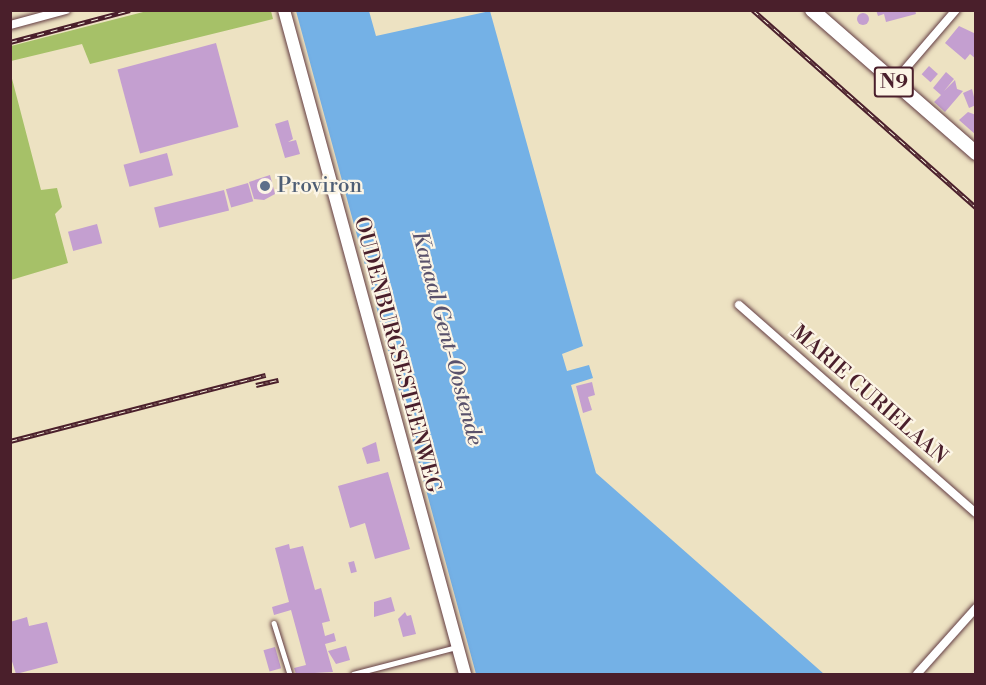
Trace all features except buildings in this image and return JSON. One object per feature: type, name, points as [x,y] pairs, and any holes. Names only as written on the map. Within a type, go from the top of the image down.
[{"type":"main road","name":"N9","points":[[812,10],[975,153]]},
{"type":"street","points":[[10,25],[66,10]]},
{"type":"street","name":"OUDENBURGSESTEENWEG","points":[[284,10],[465,675]]},
{"type":"street","points":[[894,82],[956,10]]},
{"type":"street","name":"MARIE CURIELAAN","points":[[739,305],[975,513]]},
{"type":"street","points":[[917,675],[975,608]]},
{"type":"lane","points":[[274,623],[290,675]]},
{"type":"lane","points":[[353,675],[457,647]]},
{"type":"green space","points":[[147,11],[271,11],[273,19],[90,64],[82,44],[11,61],[11,46]]},
{"type":"green space","points":[[10,71],[41,190],[57,188],[62,207],[55,214],[68,263],[11,280]]},
{"type":"water","name":"Kanaal Gent-Oostende","points":[[296,11],[369,11],[376,36],[490,11],[583,346],[562,354],[567,371],[589,365],[593,378],[571,385],[596,473],[824,674],[476,674]]},
{"type":"railway","points":[[10,42],[130,10]]},
{"type":"railway","points":[[753,10],[976,207]]},
{"type":"railway","points":[[10,441],[266,375]]},
{"type":"railway","points":[[256,385],[278,380]]},
{"type":"place","name":"Proviron","points":[[265,186]]}]
